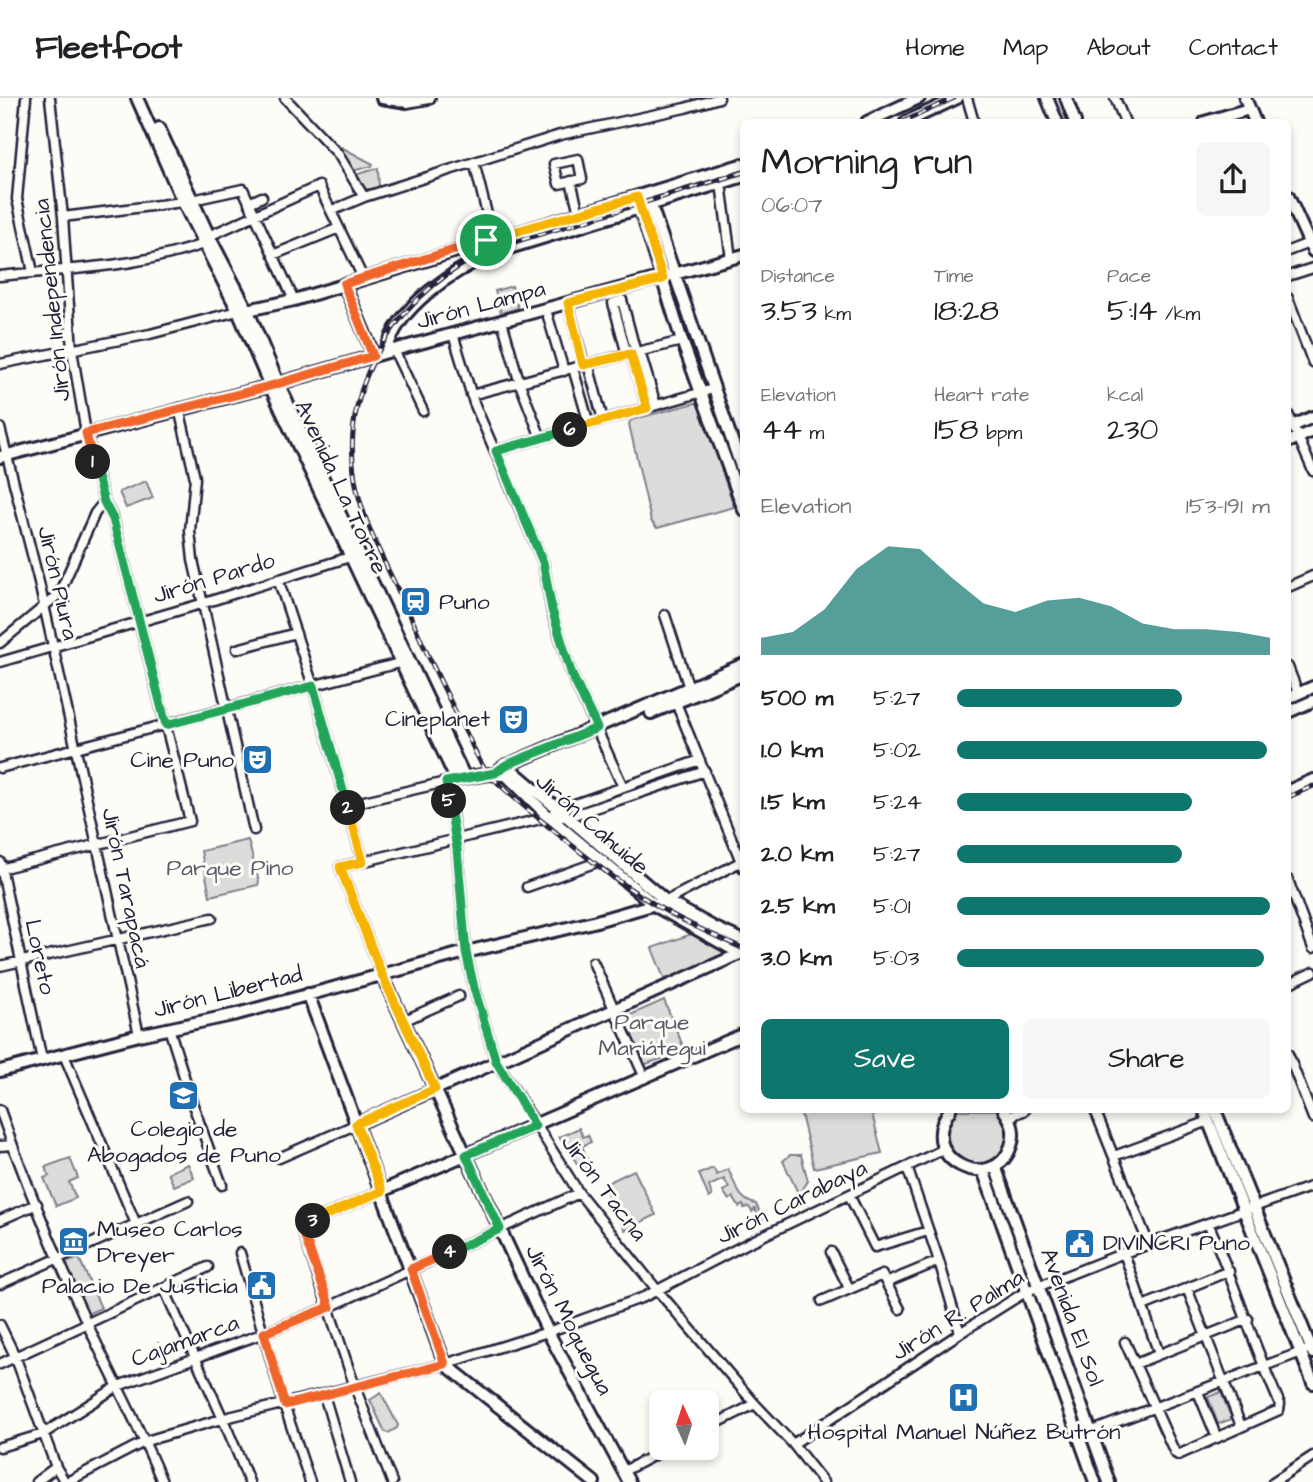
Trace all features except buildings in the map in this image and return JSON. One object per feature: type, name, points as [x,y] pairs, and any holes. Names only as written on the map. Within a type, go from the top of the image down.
[{"type":"street","points":[[26,98],[17,199],[33,272]]},
{"type":"street","name":"Jirón Independencia","points":[[50,98],[63,217],[72,349],[86,433],[104,502],[113,519],[190,821],[99,845]]},
{"type":"street","name":"Avenida La Torre","points":[[137,98],[243,311],[274,385],[405,662],[456,780]]},
{"type":"street","name":"Avenida La Torre","points":[[144,98],[188,200]]},
{"type":"street","points":[[285,98],[338,154],[363,197]]},
{"type":"street","points":[[382,98],[407,102],[429,98]]},
{"type":"street","points":[[331,211],[363,197],[560,135],[719,98]]},
{"type":"street","points":[[874,119],[919,98]]},
{"type":"street","points":[[916,119],[957,98]]},
{"type":"street","points":[[967,98],[973,119]]},
{"type":"street","points":[[1046,98],[1056,119]]},
{"type":"street","points":[[1115,98],[1124,119]]},
{"type":"street","points":[[1068,99],[1074,119]]},
{"type":"street","points":[[1215,119],[1247,104]]},
{"type":"street","points":[[474,162],[493,238]]},
{"type":"street","points":[[423,411],[390,351],[390,338],[416,304],[436,286],[463,267],[493,253],[740,165]]},
{"type":"street","points":[[0,364],[150,334],[294,300],[579,213],[740,177]]},
{"type":"street","points":[[571,181],[579,213]]},
{"type":"street","points":[[721,183],[731,259]]},
{"type":"street","points":[[0,276],[140,262],[208,240],[319,186],[363,278]]},
{"type":"street","points":[[63,217],[188,200],[243,189],[294,300]]},
{"type":"street","points":[[249,203],[262,197]]},
{"type":"street","points":[[644,200],[740,462]]},
{"type":"street","points":[[644,200],[663,279],[682,341],[740,500]]},
{"type":"street","points":[[1291,203],[1311,247],[1291,250]]},
{"type":"street","points":[[273,256],[339,228]]},
{"type":"street","name":"Jirón Lampa","points":[[4,456],[274,385],[740,256]]},
{"type":"street","points":[[1291,275],[1313,268]]},
{"type":"street","points":[[344,284],[373,356]]},
{"type":"street","points":[[633,354],[622,300],[613,303],[651,406]]},
{"type":"street","points":[[568,303],[603,420]]},
{"type":"street","points":[[1291,306],[1313,363]]},
{"type":"street","points":[[546,310],[589,424]]},
{"type":"street","points":[[502,321],[520,384],[541,438]]},
{"type":"street","points":[[453,334],[471,396],[543,562],[552,610],[572,675],[623,788]]},
{"type":"street","points":[[471,396],[682,341]]},
{"type":"street","points":[[496,451],[713,388]]},
{"type":"street","points":[[179,408],[195,478],[190,531],[193,560],[254,830]]},
{"type":"street","points":[[1291,422],[1313,417]]},
{"type":"street","name":"Jirón Piura","points":[[0,428],[4,456],[44,607],[74,748]]},
{"type":"street","points":[[1313,431],[1294,439],[1313,471]]},
{"type":"street","points":[[728,470],[740,468]]},
{"type":"street","points":[[0,643],[59,594],[95,513],[104,502]]},
{"type":"street","name":"Jirón Pardo","points":[[0,662],[355,556]]},
{"type":"street","points":[[1291,586],[1313,576]]},
{"type":"street","points":[[278,579],[313,686],[363,862],[553,813],[700,760]]},
{"type":"street","points":[[664,615],[689,688]]},
{"type":"street","points":[[237,649],[296,633]]},
{"type":"street","points":[[0,768],[405,662]]},
{"type":"street","points":[[675,698],[689,688],[740,666]]},
{"type":"street","points":[[347,805],[503,770],[675,698],[740,675]]},
{"type":"street","points":[[1293,695],[1313,687]]},
{"type":"street","points":[[675,698],[740,857]]},
{"type":"street","points":[[1291,711],[1313,701]]},
{"type":"street","name":"Jirón Tarapacá","points":[[74,748],[99,845],[139,1035]]},
{"type":"street","points":[[503,770],[553,813],[568,817],[666,901],[740,939]]},
{"type":"street","points":[[568,817],[705,771]]},
{"type":"street","name":"Jirón Tacna","points":[[456,780],[455,839],[466,952],[496,1061],[579,1193],[658,1291],[793,1444],[823,1482]]},
{"type":"street","points":[[1291,790],[1313,780]]},
{"type":"street","name":"Jirón Cahuide","points":[[553,813],[601,861],[654,905],[690,928],[740,951]]},
{"type":"street","points":[[1,867],[99,845]]},
{"type":"street","points":[[527,887],[613,856]]},
{"type":"street","name":"Jirón Moquegua","points":[[363,862],[340,867],[382,975],[548,1332],[626,1477]]},
{"type":"street","points":[[666,901],[740,865]]},
{"type":"street","name":"Loreto","points":[[1,867],[42,1060]]},
{"type":"street","points":[[1291,888],[1313,948]]},
{"type":"street","name":"Jirón Libertad","points":[[0,1071],[139,1035],[237,1014],[666,901]]},
{"type":"street","points":[[0,966],[212,918]]},
{"type":"street","points":[[279,1158],[740,953]]},
{"type":"street","points":[[593,962],[645,1079]]},
{"type":"street","points":[[1291,983],[1313,972]]},
{"type":"street","points":[[308,995],[445,1364],[594,1482]]},
{"type":"street","points":[[403,1021],[459,996]]},
{"type":"street","points":[[169,1028],[222,1185]]},
{"type":"street","points":[[392,1482],[355,1387],[301,1226],[740,1036]]},
{"type":"street","points":[[64,1055],[136,1224]]},
{"type":"street","points":[[1291,1062],[1313,1118]]},
{"type":"street","points":[[1303,1094],[1313,1090]]},
{"type":"street","points":[[0,1110],[87,1323],[146,1441],[162,1482]]},
{"type":"street","points":[[948,1113],[941,1128],[944,1149],[950,1159],[972,1170],[989,1168],[1010,1149],[1013,1128],[1006,1113]]},
{"type":"street","points":[[1096,1113],[1149,1245]]},
{"type":"street","points":[[1205,1113],[1310,1350],[1313,1383]]},
{"type":"street","points":[[1216,1113],[1249,1209]]},
{"type":"street","points":[[1114,1156],[1209,1121]]},
{"type":"street","points":[[0,1146],[12,1144]]},
{"type":"street","name":"Jirón Carabaya","points":[[66,1482],[146,1441],[225,1418],[445,1364],[548,1332],[658,1291],[748,1243],[944,1149]]},
{"type":"street","points":[[907,1167],[960,1333]]},
{"type":"street","name":"Avenida El Sol","points":[[989,1168],[1039,1286],[1109,1482]]},
{"type":"street","name":"Avenida El Sol","points":[[989,1168],[1027,1291],[1095,1482]]},
{"type":"street","name":"Jirón R. Palma","points":[[793,1444],[1027,1291],[1124,1253],[1313,1186]]},
{"type":"street","name":"Cajamarca","points":[[0,1447],[43,1434],[118,1386],[330,1307],[579,1193]]},
{"type":"street","points":[[849,1195],[875,1247],[928,1231]]},
{"type":"street","points":[[0,1284],[188,1201]]},
{"type":"street","points":[[0,1220],[37,1204]]},
{"type":"street","points":[[1125,1342],[1178,1455],[1278,1411],[1280,1408],[1248,1320],[1208,1223]]},
{"type":"street","points":[[831,1252],[849,1288]]},
{"type":"street","points":[[240,1253],[310,1482]]},
{"type":"street","points":[[1124,1253],[1159,1354]]},
{"type":"street","points":[[888,1282],[939,1261]]},
{"type":"street","points":[[0,1364],[208,1267]]},
{"type":"street","points":[[1143,1306],[1229,1271]]},
{"type":"street","points":[[822,1301],[879,1274],[888,1282],[900,1309]]},
{"type":"street","points":[[164,1288],[194,1357],[225,1418],[249,1482]]},
{"type":"street","points":[[1187,1288],[1241,1426]]},
{"type":"street","points":[[1135,1364],[1248,1320]]},
{"type":"street","points":[[0,1325],[15,1356],[56,1467],[66,1482]]},
{"type":"street","points":[[1079,1436],[1310,1350]]},
{"type":"street","points":[[1198,1392],[1217,1438]]},
{"type":"street","points":[[324,1395],[350,1482]]},
{"type":"street","points":[[719,1422],[755,1404]]},
{"type":"street","points":[[1273,1482],[1313,1456]]},
{"type":"street","points":[[626,1477],[651,1460]]},
{"type":"street","points":[[36,1482],[56,1467]]},
{"type":"street","points":[[1289,1472],[1292,1482]]},
{"type":"green space","points":[[341,147],[373,164],[372,166],[352,171],[339,150]]},
{"type":"green space","points":[[378,168],[379,189],[366,189],[355,175]]},
{"type":"green space","points":[[512,286],[518,308],[501,313],[495,291]]},
{"type":"green space","points":[[699,402],[734,507],[657,528],[651,521],[629,424],[631,420]]},
{"type":"green space","points":[[146,481],[153,498],[126,508],[119,492]]},
{"type":"green space","name":"Parque Pino","points":[[248,840],[258,885],[210,896],[201,851]]},
{"type":"green space","points":[[694,933],[736,953],[665,981],[652,948]]},
{"type":"green space","name":"Parque Mariátegui","points":[[664,1000],[685,1051],[640,1066],[619,1020]]},
{"type":"green space","points":[[801,1113],[872,1113],[882,1153],[814,1168]]},
{"type":"green space","points":[[954,1113],[1001,1113],[1008,1127],[1008,1142],[1001,1154],[990,1162],[977,1166],[964,1164],[953,1156],[946,1140],[950,1119]]},
{"type":"green space","points":[[579,1128],[583,1137],[588,1135],[591,1142],[582,1146],[588,1161],[584,1163],[588,1172],[585,1175],[559,1137]]},
{"type":"green space","points":[[790,1155],[801,1155],[808,1181],[799,1195],[783,1161]]},
{"type":"green space","points":[[70,1158],[78,1178],[69,1182],[76,1198],[56,1206],[44,1178],[49,1176],[45,1167]]},
{"type":"green space","points":[[188,1164],[194,1178],[174,1186],[168,1173]]},
{"type":"green space","points":[[713,1168],[717,1175],[728,1169],[738,1191],[745,1199],[756,1204],[763,1219],[759,1219],[755,1209],[752,1212],[749,1207],[739,1207],[733,1197],[729,1200],[723,1191],[729,1188],[724,1179],[709,1186],[712,1196],[709,1198],[699,1174]]},
{"type":"green space","points":[[634,1170],[656,1215],[625,1230],[603,1185]]},
{"type":"green space","points":[[79,1258],[101,1308],[87,1314],[64,1264]]},
{"type":"green space","points":[[1221,1392],[1232,1419],[1218,1424],[1208,1397]]},
{"type":"green space","points":[[381,1393],[398,1425],[388,1433],[385,1432],[370,1400]]},
{"type":"railway","points":[[909,119],[954,98]]},
{"type":"railway","points":[[740,173],[495,248],[462,264],[433,286],[407,311],[385,340],[368,372],[357,406],[352,442],[359,498],[372,536],[439,679],[488,773],[543,822],[625,885],[676,917],[740,947]]},
{"type":"railway","points":[[1291,796],[1313,786]]},
{"type":"place","name":"Puno","points":[[416,602]]},
{"type":"place","name":"Cineplanet","points":[[513,719]]},
{"type":"place","name":"Cine Puno","points":[[257,760]]},
{"type":"place","name":"Colegio de Abogados de Puno","points":[[184,1095]]},
{"type":"place","name":"Museo Carlos Dreyer","points":[[74,1242]]},
{"type":"place","name":"DIVINCRI Puno","points":[[1080,1243]]},
{"type":"place","name":"Palacio De Justicia","points":[[261,1286]]},
{"type":"place","name":"Hospital Manuel Núñez Butrón","points":[[964,1398]]},
{"type":"route","points":[[637,197],[663,279],[568,303],[583,365],[631,354],[647,408],[496,451],[543,562],[552,610],[572,675],[597,728],[506,765],[495,773],[446,782],[457,849],[466,952],[474,988],[496,1061],[535,1126],[466,1155],[500,1229],[411,1269],[445,1364],[285,1405],[264,1333],[330,1307],[301,1226],[382,1191],[356,1124],[435,1089],[382,975],[340,867],[363,862],[313,686],[166,725],[113,519],[104,502],[86,433],[270,386],[373,356],[344,284],[486,240],[637,197]]}]
